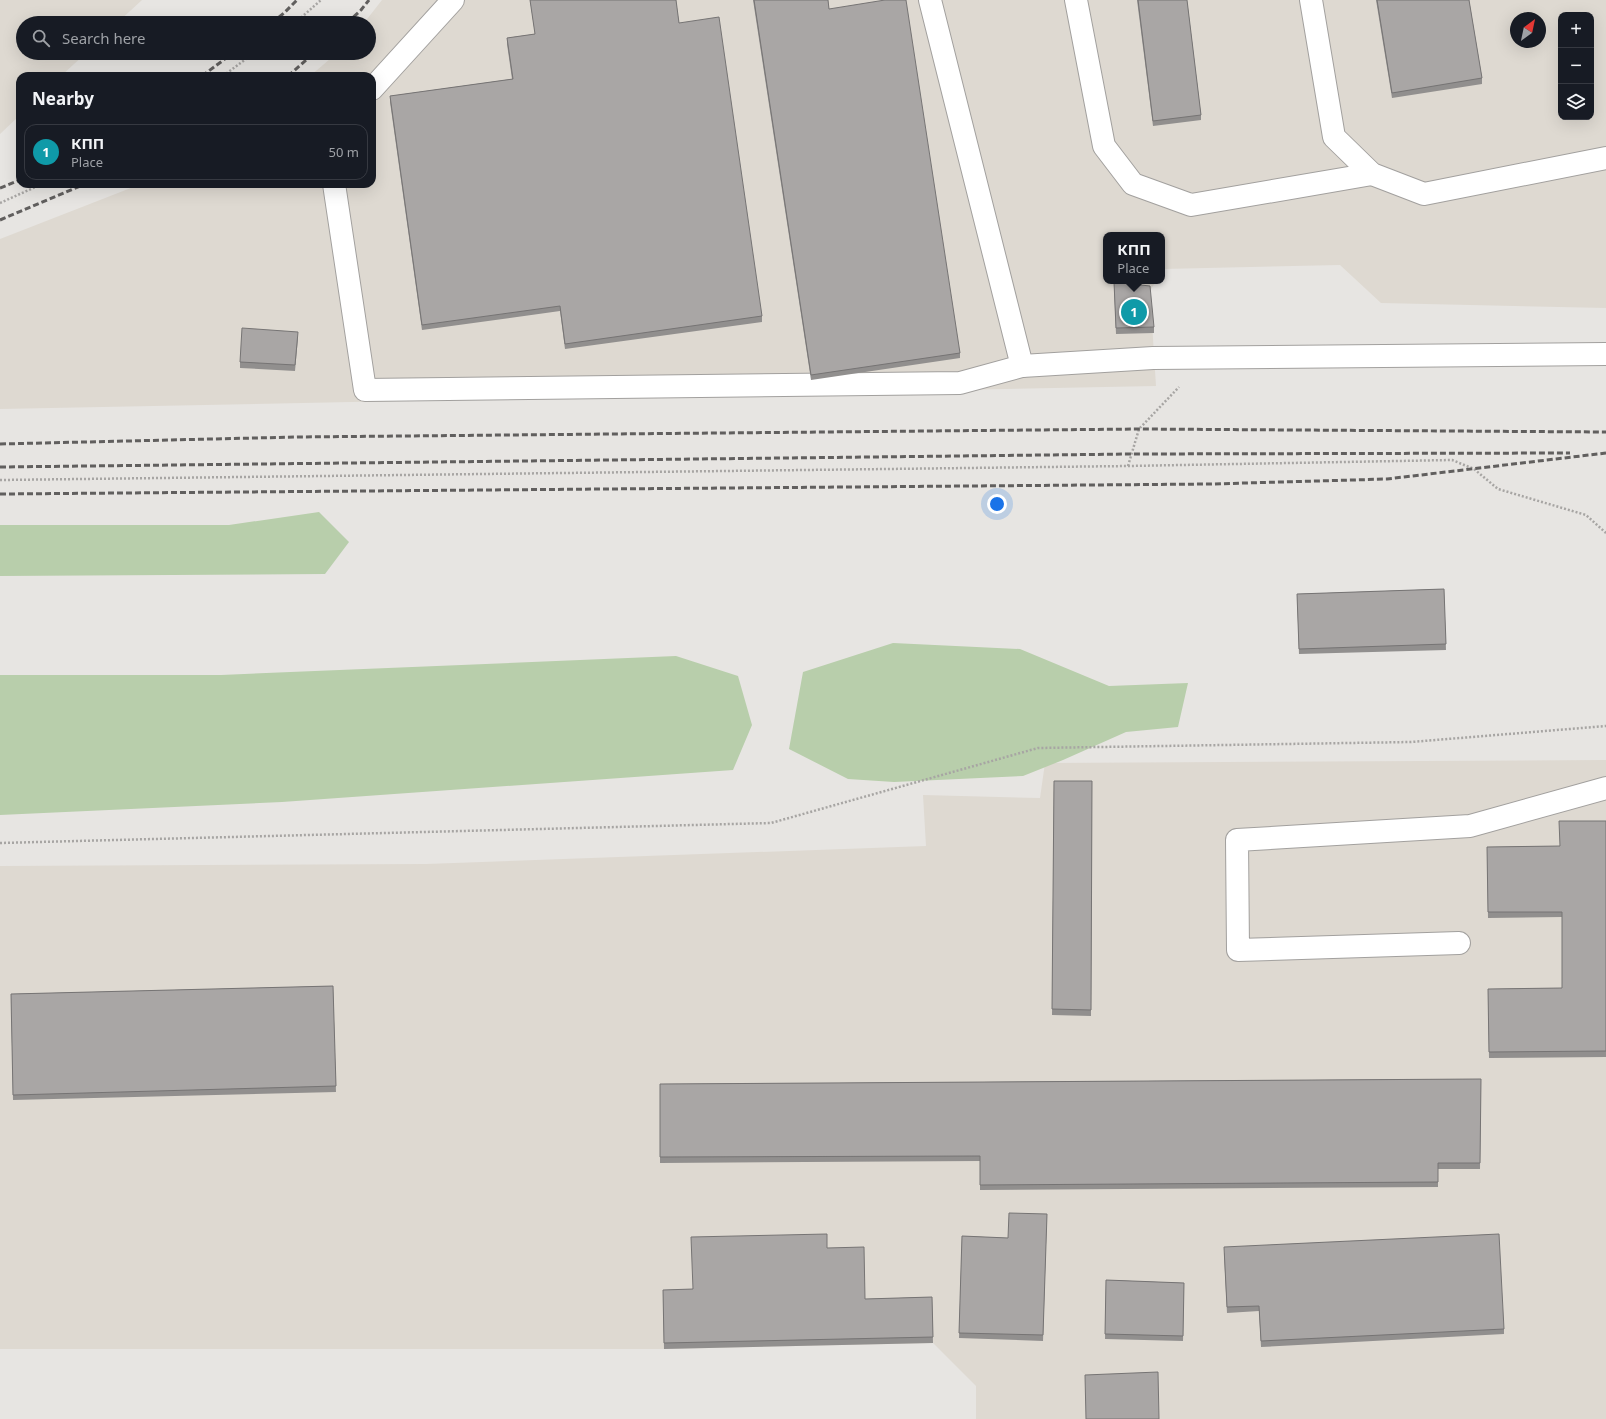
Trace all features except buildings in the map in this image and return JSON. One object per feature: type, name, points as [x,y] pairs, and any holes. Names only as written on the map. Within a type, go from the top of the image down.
[{"type":"lane","points":[[376,85],[453,0]]},
{"type":"lane","points":[[930,0],[1022,366]]},
{"type":"lane","points":[[1076,0],[1104,146],[1134,184],[1191,205],[1372,174]]},
{"type":"lane","points":[[1311,0],[1334,137],[1372,174],[1424,194],[1606,158]]},
{"type":"lane","points":[[335,188],[364,390],[960,383],[1022,366],[1153,358],[1606,354]]},
{"type":"lane","points":[[1459,942],[1238,950],[1237,840],[1470,826],[1606,788]]},
{"type":"path","points":[[303,16],[321,0]]},
{"type":"path","points":[[228,72],[245,60]]},
{"type":"path","points":[[0,203],[33,188]]},
{"type":"path","points":[[1128,466],[1139,429],[1207,358]]},
{"type":"path","points":[[0,480],[1128,466],[1452,460],[1474,469],[1498,488],[1586,515],[1606,533]]},
{"type":"path","points":[[0,843],[771,823],[1038,748],[1411,742],[1606,726]]},
{"type":"shaded area","points":[[0,0],[142,0],[125,16],[16,16],[16,60],[78,60],[65,72],[16,72],[16,119],[0,134]]},
{"type":"shaded area","points":[[382,0],[1606,0],[1606,308],[1381,303],[1340,265],[1165,269],[1165,232],[1103,232],[1103,284],[1154,284],[1150,291],[1156,386],[0,409],[0,239],[131,188],[376,188],[376,72],[315,72],[329,60],[376,60],[376,16],[369,16]]},
{"type":"shaded area","points":[[1606,760],[1606,1419],[976,1419],[976,1386],[933,1343],[664,1349],[0,1349],[0,866],[426,864],[926,846],[923,795],[1040,798],[1045,763]]},
{"type":"green space","points":[[319,512],[349,542],[325,574],[0,576],[0,525],[229,525]]},
{"type":"green space","points":[[893,643],[1020,649],[1109,686],[1188,683],[1178,727],[1126,732],[1023,776],[894,782],[848,779],[789,749],[803,672]]},
{"type":"green space","points":[[676,656],[738,676],[752,725],[733,770],[282,802],[0,815],[0,675],[221,675]]},
{"type":"railway","points":[[280,16],[297,0]]},
{"type":"railway","points":[[355,16],[369,0]]},
{"type":"railway","points":[[207,72],[224,60]]},
{"type":"railway","points":[[293,72],[306,60]]},
{"type":"railway","points":[[0,188],[16,182]]},
{"type":"railway","points":[[0,220],[76,188]]},
{"type":"railway","points":[[0,444],[297,437],[1139,429],[1606,432]]},
{"type":"railway","points":[[0,467],[1132,454],[1570,453]]},
{"type":"railway","points":[[0,494],[1211,484],[1387,479],[1606,453]]},
{"type":"place","name":"КПП","points":[[1134,312]]}]
